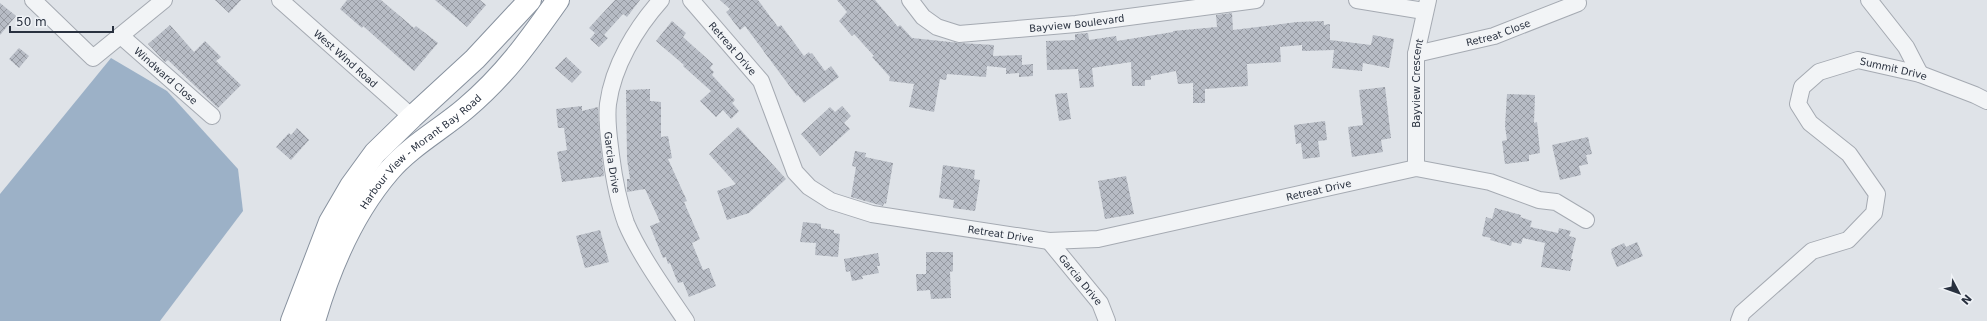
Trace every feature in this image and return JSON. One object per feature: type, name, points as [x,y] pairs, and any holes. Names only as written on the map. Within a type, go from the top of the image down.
[{"type":"highway","name":"Harbour View - Morant Bay Road","points":[[314,321],[329,275],[347,232],[389,170],[488,89],[525,48],[558,0]]},
{"type":"highway","points":[[292,321],[330,222],[351,186],[376,153],[412,117],[475,59],[521,3]]},
{"type":"street","points":[[33,0],[93,58],[164,0]]},
{"type":"street","name":"West Wind Road","points":[[280,0],[412,117]]},
{"type":"street","name":"Garcia Drive","points":[[661,0],[638,29],[616,72],[608,104],[608,128],[613,175],[618,200],[627,224],[651,268],[686,321]]},
{"type":"street","name":"Retreat Drive","points":[[691,0],[761,81],[796,172],[809,187],[832,202],[872,214],[1049,241],[1098,239],[1416,168]]},
{"type":"street","name":"Bayview Boulevard","points":[[910,0],[923,17],[937,27],[959,34],[1076,24],[1256,0]]},
{"type":"street","points":[[1357,0],[1426,6]]},
{"type":"street","points":[[1869,0],[1906,47],[1920,74]]},
{"type":"street","name":"Retreat Close","points":[[1416,54],[1494,36],[1578,3]]},
{"type":"street","name":"Bayview Crescent","points":[[1416,168],[1416,54],[1426,6]]},
{"type":"street","name":"Windward Close","points":[[121,36],[212,116]]},
{"type":"street","name":"Summit Drive","points":[[1739,321],[1742,313],[1812,251],[1848,240],[1874,213],[1877,194],[1849,154],[1810,123],[1798,104],[1802,87],[1819,72],[1858,60],[1920,74],[1987,101]]},
{"type":"street","points":[[1416,168],[1490,182],[1539,200],[1556,202],[1586,220]]},
{"type":"street","name":"Garcia Drive","points":[[1049,241],[1100,303],[1107,321]]},
{"type":"water","points":[[111,58],[167,91],[238,169],[243,211],[160,321],[0,321],[0,194]]},
{"type":"building","points":[[215,0],[241,0],[229,13]]},
{"type":"building","points":[[347,0],[381,0],[414,28],[416,26],[438,43],[414,71],[363,26],[362,28],[340,9]]},
{"type":"building","points":[[435,0],[480,0],[486,5],[467,27]]},
{"type":"building","points":[[615,0],[640,0],[627,17],[623,14],[604,35],[608,38],[599,47],[590,39],[595,33],[589,28]]},
{"type":"building","points":[[720,0],[758,0],[778,27],[781,25],[804,56],[809,52],[810,54],[812,53],[825,71],[831,66],[839,77],[804,103],[798,95],[797,96],[745,26],[740,30],[726,12],[730,9]]},
{"type":"building","points":[[837,0],[875,0],[898,27],[900,25],[912,38],[994,45],[993,56],[1022,55],[1022,65],[1033,64],[1033,76],[1019,77],[1019,73],[1006,74],[1006,68],[987,66],[986,77],[947,74],[946,80],[940,79],[934,112],[909,107],[914,84],[889,81],[890,77],[872,57],[874,56],[854,34],[852,36],[839,21],[847,12]]},
{"type":"building","points":[[0,3],[16,16],[0,35]]},
{"type":"building","points":[[1232,13],[1233,30],[1297,22],[1324,21],[1324,25],[1330,24],[1330,40],[1371,45],[1373,35],[1394,39],[1389,68],[1363,63],[1362,71],[1332,68],[1334,50],[1302,51],[1302,45],[1280,47],[1281,62],[1247,64],[1248,86],[1205,89],[1205,103],[1193,103],[1193,83],[1178,84],[1176,71],[1151,76],[1151,80],[1145,80],[1145,86],[1132,86],[1131,62],[1092,68],[1094,87],[1080,88],[1078,69],[1047,70],[1046,41],[1075,40],[1075,34],[1088,33],[1089,40],[1116,36],[1117,41],[1173,31],[1217,27],[1216,15]]},
{"type":"building","points":[[672,21],[686,33],[683,37],[713,64],[710,68],[714,72],[712,75],[735,100],[732,103],[739,111],[731,119],[723,110],[716,117],[700,101],[711,91],[656,41]]},
{"type":"building","points":[[170,25],[194,52],[205,41],[221,57],[216,61],[241,85],[218,108],[168,60],[165,62],[148,44]]},
{"type":"building","points":[[19,48],[29,56],[19,68],[9,59]]},
{"type":"building","points":[[566,57],[582,72],[572,83],[555,68]]},
{"type":"building","points":[[1385,87],[1391,138],[1381,140],[1383,152],[1352,157],[1348,127],[1363,125],[1359,90]]},
{"type":"building","points":[[650,89],[650,101],[661,102],[661,137],[668,136],[672,158],[668,159],[687,201],[684,202],[700,239],[692,243],[703,270],[709,268],[716,286],[689,297],[683,282],[678,283],[670,263],[668,264],[666,257],[663,258],[650,226],[660,222],[645,189],[627,192],[627,179],[630,179],[627,159],[626,90]]},
{"type":"building","points":[[1067,93],[1071,119],[1059,121],[1055,94]]},
{"type":"building","points":[[1507,94],[1535,95],[1534,123],[1537,122],[1540,153],[1529,155],[1529,161],[1505,164],[1502,141],[1507,140],[1505,126]]},
{"type":"building","points":[[582,106],[582,111],[598,107],[604,176],[562,182],[557,152],[567,150],[564,128],[558,128],[556,109]]},
{"type":"building","points":[[842,106],[851,116],[844,123],[850,129],[820,156],[801,134],[830,107],[835,112]]},
{"type":"building","points":[[1325,121],[1327,140],[1318,141],[1320,157],[1303,159],[1301,143],[1296,144],[1294,125]]},
{"type":"building","points":[[738,127],[786,179],[749,213],[727,220],[717,191],[736,184],[709,154]]},
{"type":"building","points":[[297,128],[309,140],[291,160],[276,147],[289,133],[291,135]]},
{"type":"building","points":[[1588,137],[1592,154],[1586,155],[1588,164],[1579,166],[1581,175],[1560,180],[1552,145]]},
{"type":"building","points":[[855,151],[866,153],[865,157],[893,163],[886,204],[884,203],[883,206],[851,197],[856,167],[852,166]]},
{"type":"building","points":[[943,165],[975,170],[974,179],[980,180],[975,211],[953,208],[954,200],[939,198]]},
{"type":"building","points":[[1126,176],[1134,214],[1105,219],[1098,181]]},
{"type":"building","points":[[1495,208],[1521,215],[1520,217],[1532,221],[1530,227],[1558,233],[1559,228],[1571,231],[1569,236],[1576,238],[1570,271],[1541,267],[1545,243],[1523,238],[1521,244],[1512,242],[1511,246],[1482,236],[1486,217],[1492,219]]},
{"type":"building","points":[[803,222],[821,224],[821,228],[834,230],[834,233],[840,234],[838,257],[815,255],[816,243],[800,242]]},
{"type":"building","points":[[600,230],[609,262],[585,268],[576,236]]},
{"type":"building","points":[[1637,242],[1643,256],[1617,267],[1611,253],[1611,249],[1624,243],[1626,247]]},
{"type":"building","points":[[926,252],[953,252],[953,271],[950,272],[951,298],[931,299],[930,290],[917,291],[916,274],[926,274]]},
{"type":"building","points":[[878,253],[880,266],[877,266],[879,273],[862,276],[863,279],[852,281],[850,271],[846,272],[844,259]]}]
